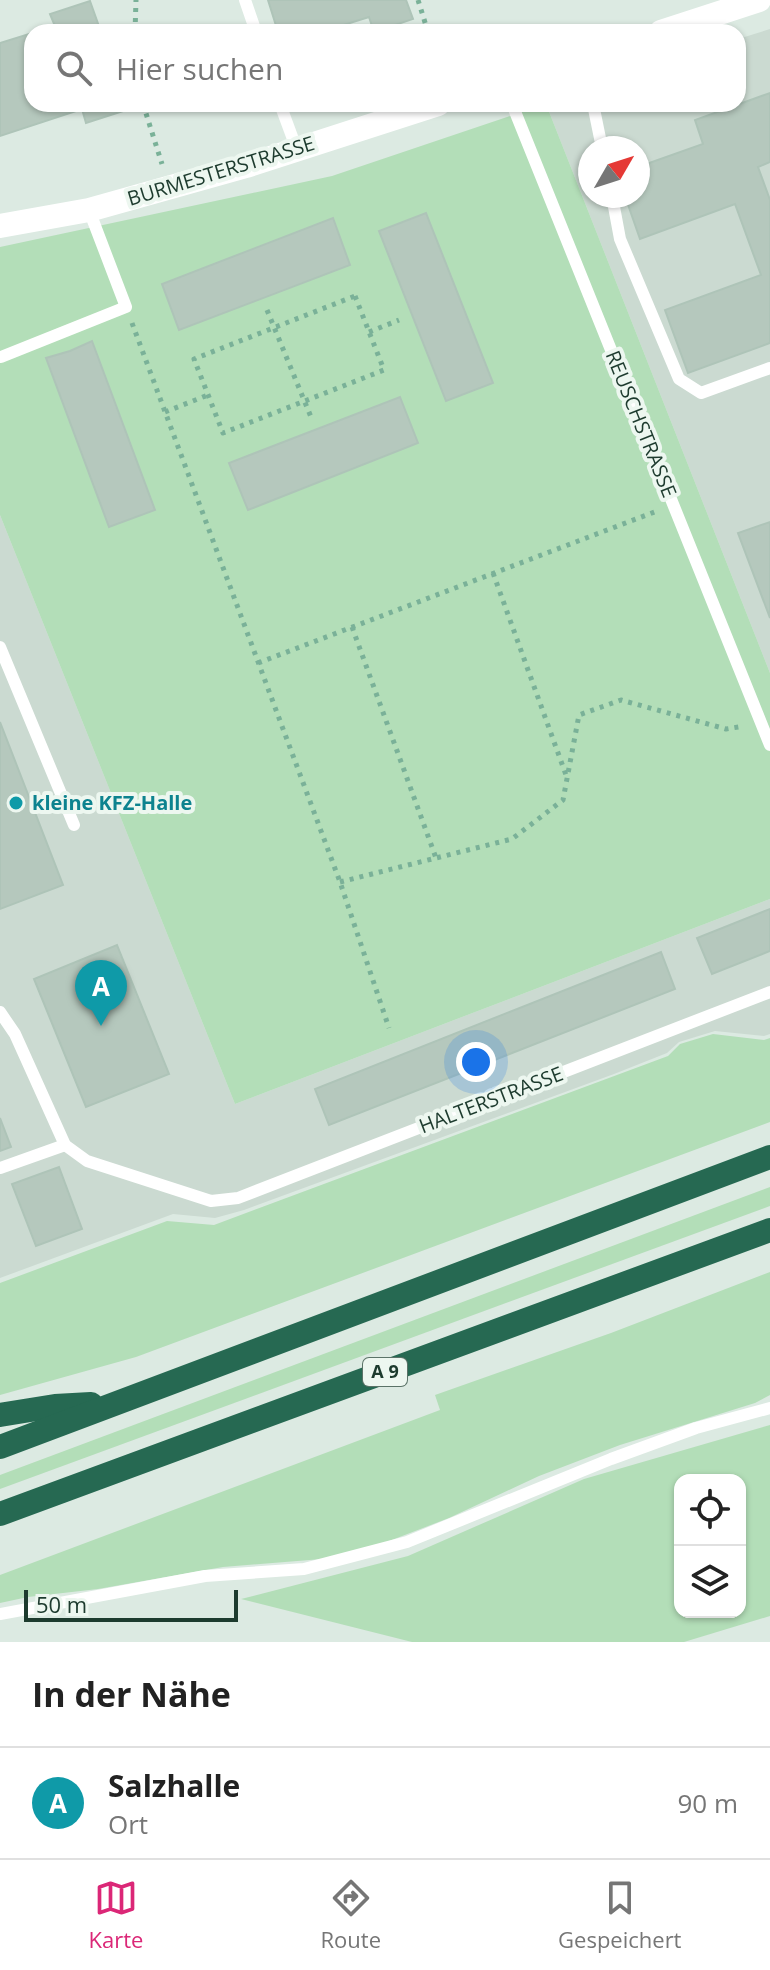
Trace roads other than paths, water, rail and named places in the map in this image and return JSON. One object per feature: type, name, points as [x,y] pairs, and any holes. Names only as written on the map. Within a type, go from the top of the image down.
[{"type":"highway","points":[[0,1447],[770,1157]]},
{"type":"highway","name":"A 9","points":[[0,1514],[770,1230]]},
{"type":"highway","points":[[0,1415],[55,1406],[114,1403]]},
{"type":"street","points":[[686,24],[759,0]]},
{"type":"street","name":"BURMESTERSTRASSE","points":[[0,226],[89,210],[169,188],[413,112]]},
{"type":"lane","points":[[245,0],[253,24]]},
{"type":"lane","points":[[283,112],[297,150]]},
{"type":"lane","name":"REUSCHSTRASSE","points":[[515,112],[770,745]]},
{"type":"lane","points":[[595,112],[600,136]]},
{"type":"lane","points":[[614,208],[620,239],[679,379],[701,393],[770,368]]},
{"type":"lane","points":[[1,357],[126,307],[89,210]]},
{"type":"lane","points":[[0,647],[74,825]]},
{"type":"lane","name":"HALTERSTRASSE","points":[[65,1145],[87,1161],[211,1201],[238,1198],[770,992]]},
{"type":"lane","points":[[0,1012],[15,1034],[65,1145],[0,1168]]},
{"type":"lane","points":[[0,1040],[15,1034]]},
{"type":"lane","points":[[0,1614],[205,1576],[304,1569],[407,1542],[611,1459],[696,1428],[770,1408]]},
{"type":"place","name":"kleine KFZ-Halle","points":[[16,803]]},
{"type":"place","name":"Salzhalle","points":[[101,1026]]}]
